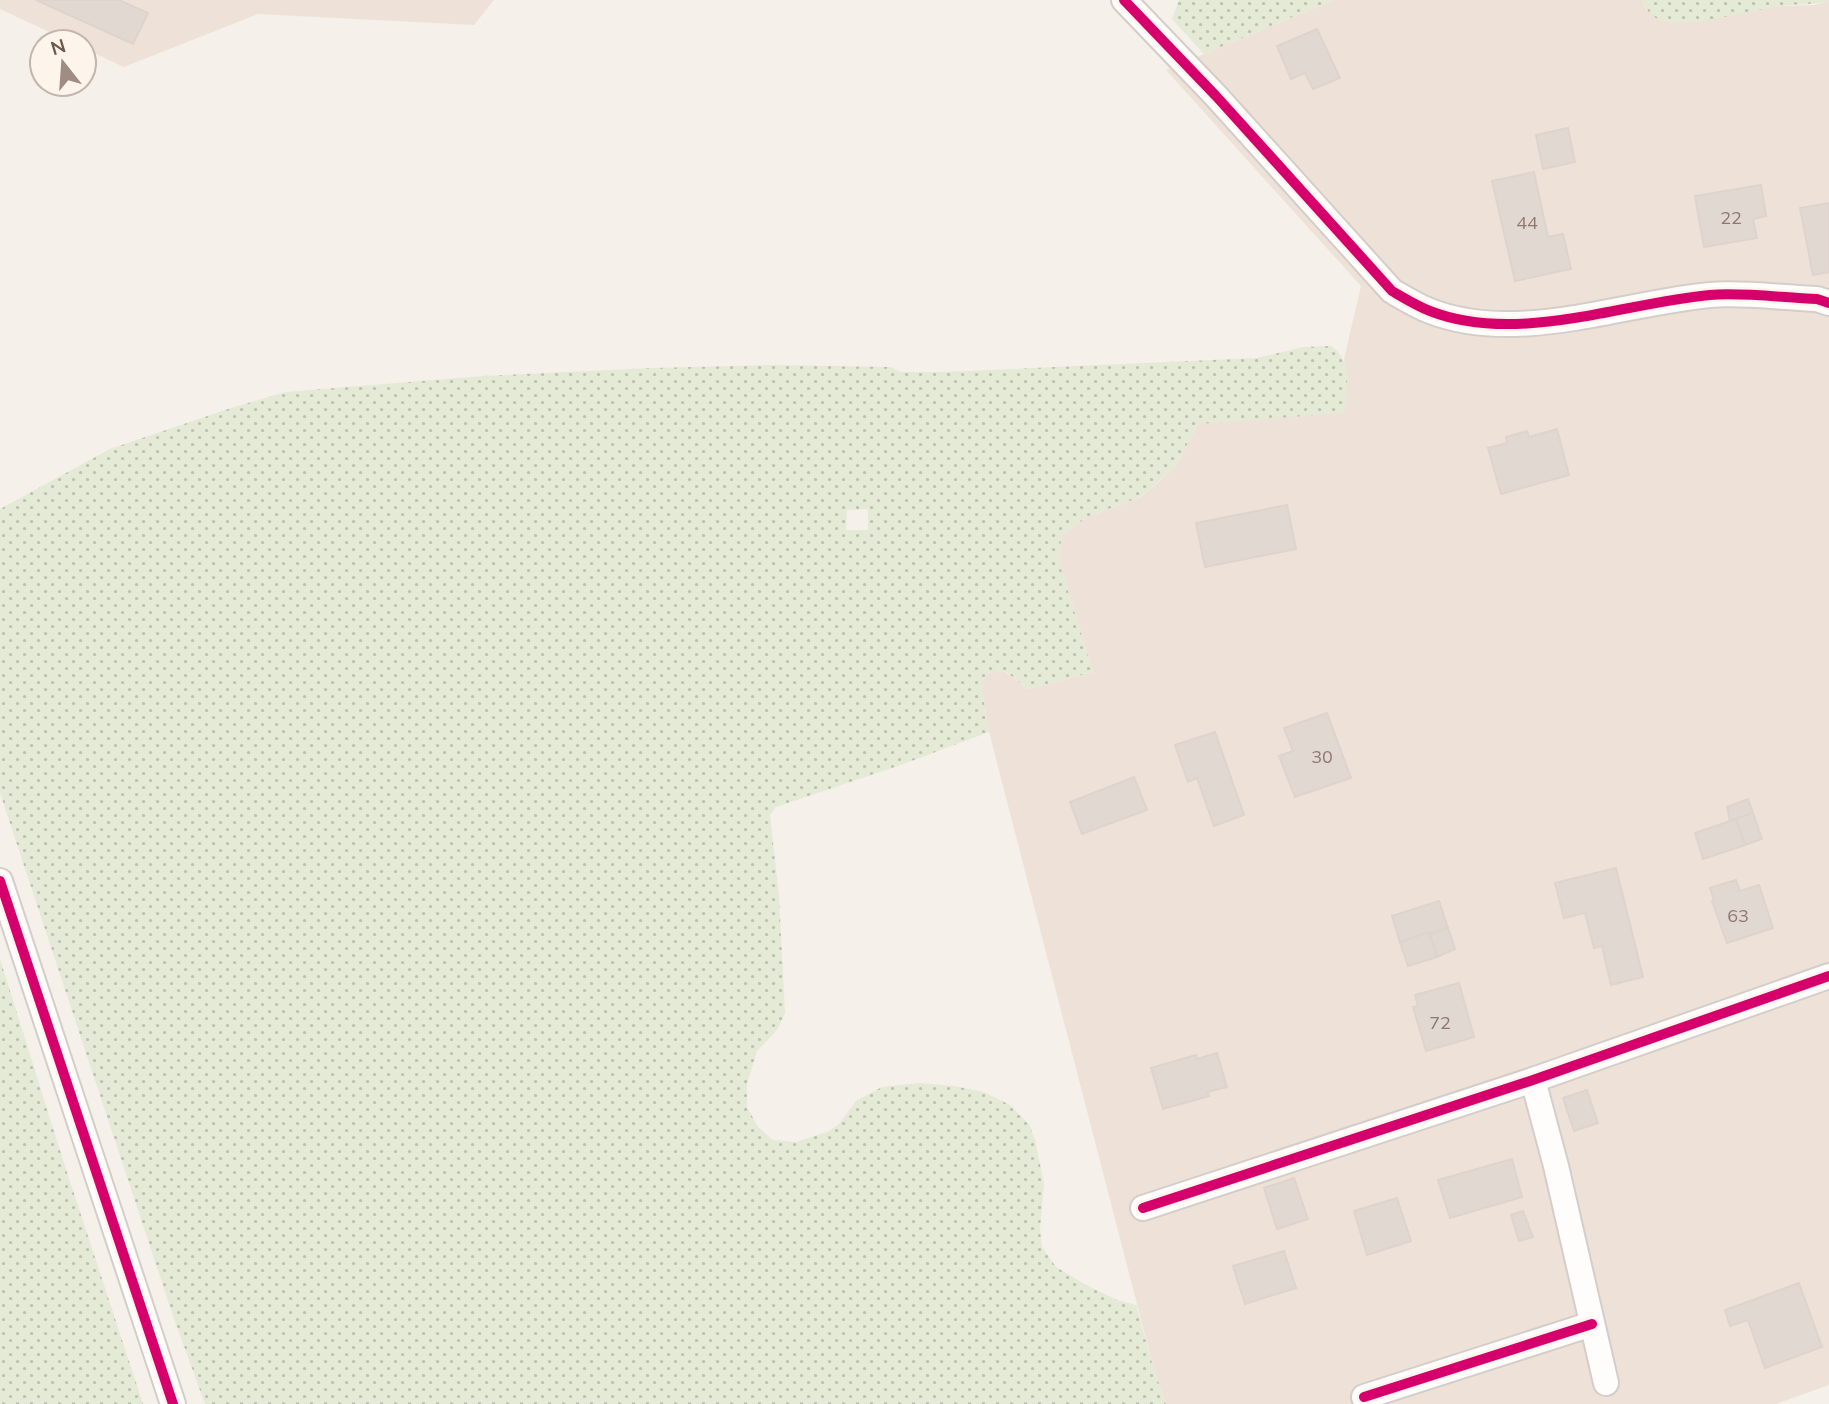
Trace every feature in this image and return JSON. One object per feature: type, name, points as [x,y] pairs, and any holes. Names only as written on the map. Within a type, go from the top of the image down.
[{"type":"street","points":[[1124,0],[1216,96],[1392,291],[1429,311],[1457,319],[1497,323],[1535,322],[1712,295],[1817,299],[1829,303]]},
{"type":"street","points":[[0,881],[173,1404]]},
{"type":"street","points":[[1143,1208],[1533,1080],[1829,976]]},
{"type":"street","points":[[1533,1080],[1556,1166],[1606,1383]]},
{"type":"street","points":[[1364,1397],[1592,1324]]},
{"type":"shaded area","points":[[0,0],[494,0],[474,25],[258,14],[124,67],[98,55],[98,28],[41,28],[0,9]]},
{"type":"shaded area","points":[[1333,0],[1642,0],[1647,11],[1814,5],[1829,1],[1829,1385],[1776,1404],[1166,1404],[1154,1370],[989,732],[981,684],[987,673],[1004,671],[1028,689],[1093,672],[1058,559],[1062,535],[1087,517],[1141,497],[1175,467],[1198,424],[1347,379],[1344,359],[1361,286],[1166,70]]},
{"type":"green space","points":[[1179,0],[1333,0],[1204,54],[1172,19]]},
{"type":"green space","points":[[1642,0],[1829,1],[1780,6],[1685,23],[1660,20],[1649,12]]},
{"type":"green space","points":[[1331,346],[1343,360],[1347,377],[1344,413],[1198,424],[1175,467],[1140,497],[1087,517],[1062,535],[1058,559],[1093,672],[1028,689],[1005,671],[987,673],[981,684],[989,732],[776,807],[770,815],[779,897],[785,1013],[777,1030],[757,1051],[747,1084],[747,1107],[758,1127],[773,1140],[796,1142],[827,1132],[838,1125],[856,1101],[882,1087],[920,1083],[984,1092],[1010,1105],[1029,1124],[1035,1140],[1044,1184],[1040,1229],[1042,1247],[1056,1267],[1117,1300],[1136,1305],[1166,1404],[205,1404],[174,1319],[0,793],[0,509],[110,449],[286,392],[483,376],[652,368],[772,365],[891,367],[900,372],[944,372],[1257,358],[1303,347]],"holes":[[[868,509],[868,530],[846,530],[847,510]]]},
{"type":"green space","points":[[0,959],[63,1160],[143,1404],[0,1404]]},
{"type":"building","points":[[36,0],[119,0],[148,13],[133,44]]},
{"type":"building","points":[[1317,29],[1340,78],[1313,89],[1305,73],[1291,79],[1277,46]]},
{"type":"building","points":[[1568,128],[1575,162],[1543,169],[1536,135]]},
{"type":"building","points":[[1534,172],[1548,237],[1563,234],[1571,269],[1515,281],[1492,181]]},
{"type":"building","points":[[1761,185],[1766,216],[1753,219],[1757,238],[1704,247],[1695,196]]},
{"type":"building","points":[[1829,203],[1829,272],[1813,275],[1800,208]]},
{"type":"building","points":[[1557,429],[1569,475],[1501,494],[1488,448],[1507,443],[1506,437],[1527,431],[1529,437]]},
{"type":"building","points":[[1287,505],[1296,549],[1205,567],[1196,523]]},
{"type":"building","points":[[1327,713],[1351,778],[1295,797],[1279,756],[1293,751],[1284,728]]},
{"type":"building","points":[[1215,732],[1244,815],[1214,826],[1197,778],[1188,782],[1175,745]]},
{"type":"building","points":[[1134,777],[1147,810],[1082,834],[1070,802]]},
{"type":"building","points":[[1748,799],[1753,813],[1730,821],[1727,807]]},
{"type":"building","points":[[1753,813],[1762,839],[1745,845],[1736,819]]},
{"type":"building","points":[[1736,819],[1745,845],[1703,859],[1695,833]]},
{"type":"building","points":[[1616,868],[1643,977],[1611,985],[1602,946],[1594,948],[1585,913],[1564,918],[1555,883]]},
{"type":"building","points":[[1736,880],[1740,891],[1759,885],[1773,928],[1727,943],[1710,888]]},
{"type":"building","points":[[1439,901],[1448,928],[1400,942],[1392,916]]},
{"type":"building","points":[[1448,928],[1455,949],[1437,957],[1430,934]]},
{"type":"building","points":[[1429,932],[1437,957],[1408,966],[1400,942]]},
{"type":"building","points":[[1459,983],[1474,1037],[1426,1051],[1413,1007],[1418,1006],[1415,995]]},
{"type":"building","points":[[1217,1053],[1227,1087],[1207,1092],[1209,1096],[1163,1109],[1151,1068],[1196,1055],[1197,1059]]},
{"type":"building","points":[[1587,1090],[1598,1123],[1574,1131],[1563,1098]]},
{"type":"building","points":[[1512,1159],[1522,1197],[1450,1218],[1438,1180]]},
{"type":"building","points":[[1294,1178],[1308,1219],[1277,1229],[1264,1188]]},
{"type":"building","points":[[1397,1198],[1411,1241],[1367,1255],[1354,1211]]},
{"type":"building","points":[[1523,1211],[1533,1237],[1519,1241],[1511,1215]]},
{"type":"building","points":[[1284,1251],[1296,1288],[1245,1304],[1233,1266]]},
{"type":"building","points":[[1799,1283],[1822,1347],[1765,1368],[1748,1320],[1730,1326],[1725,1310]]},
{"type":"cycle path","points":[[1124,0],[1216,96],[1392,291],[1425,309],[1463,320],[1498,324],[1570,319],[1676,299],[1722,294],[1817,299],[1829,303]]},
{"type":"cycle path","points":[[0,881],[173,1404]]},
{"type":"cycle path","points":[[1143,1208],[1533,1080],[1829,976]]},
{"type":"cycle path","points":[[1364,1397],[1592,1324]]}]
